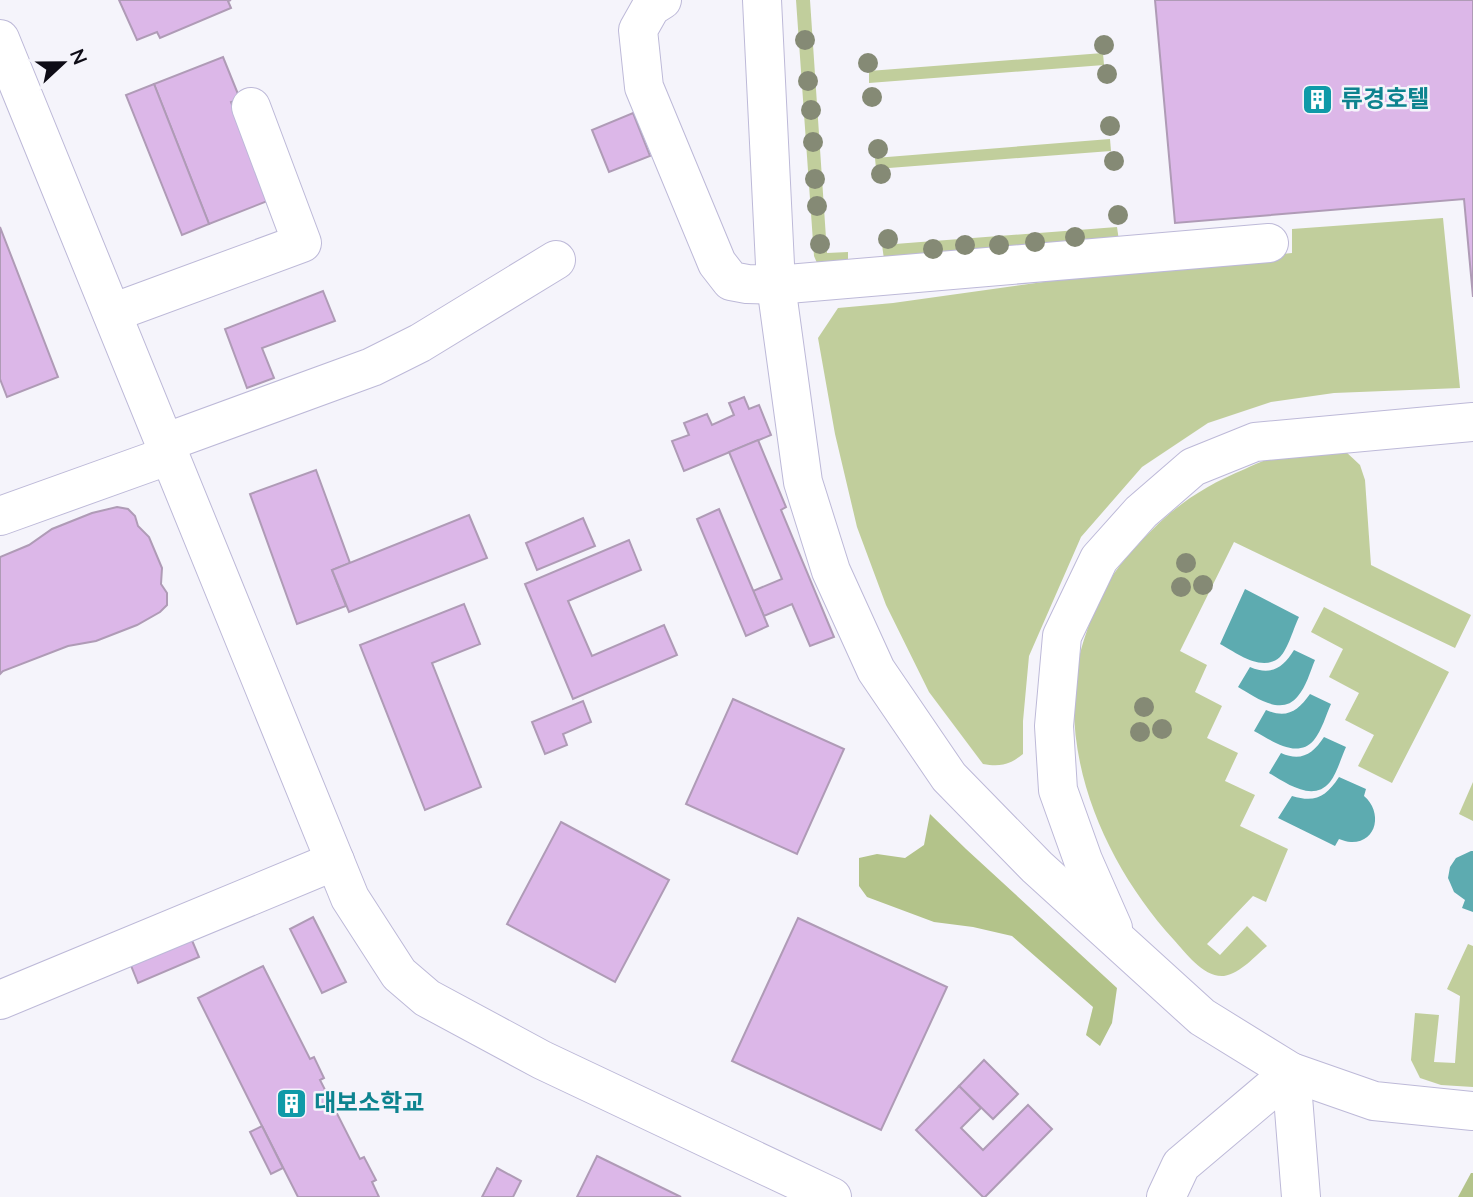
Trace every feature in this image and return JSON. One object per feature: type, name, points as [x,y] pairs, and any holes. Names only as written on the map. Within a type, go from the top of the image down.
[{"type":"street","points":[[662,0],[651,7],[638,30],[644,87],[718,263],[731,281],[776,285],[1269,243]]},
{"type":"street","points":[[762,0],[776,285],[803,482],[831,571],[876,670],[949,777],[1037,867],[1202,1017],[1292,1072],[1374,1101],[1473,1111]]},
{"type":"street","points":[[0,39],[350,898],[400,974],[427,998],[542,1060],[832,1197]]},
{"type":"street","points":[[112,313],[302,243],[251,107]]},
{"type":"street","points":[[0,516],[372,367],[419,343],[556,260]]},
{"type":"street","points":[[1119,941],[1083,860],[1058,790],[1054,726],[1062,636],[1100,559],[1141,512],[1193,467],[1255,442],[1473,422]]},
{"type":"street","points":[[0,1000],[335,861]]},
{"type":"street","points":[[1173,1181],[1292,1072]]},
{"type":"street","points":[[1292,1072],[1301,1197]]},
{"type":"green space","points":[[796,0],[810,0],[827,253],[848,252],[848,259],[844,263],[817,263],[814,256]]},
{"type":"green space","points":[[1103,53],[1104,65],[869,83],[869,71]]},
{"type":"green space","points":[[1110,139],[1111,151],[876,169],[875,158]]},
{"type":"green space","points":[[1443,218],[1460,388],[1334,393],[1271,402],[1208,423],[1142,467],[1081,537],[1029,656],[1023,754],[1004,764],[983,764],[929,692],[886,605],[857,527],[835,434],[818,338],[838,308],[893,303],[1144,268],[1292,253],[1292,229]]},
{"type":"green space","points":[[1117,227],[1119,241],[884,259],[882,245]]},
{"type":"green space","points":[[1344,450],[1360,465],[1365,480],[1371,565],[1471,615],[1455,648],[1234,542],[1180,651],[1207,665],[1195,692],[1222,706],[1207,738],[1238,753],[1225,781],[1255,795],[1240,826],[1288,849],[1266,902],[1253,896],[1207,944],[1220,955],[1247,926],[1267,946],[1236,971],[1217,976],[1196,964],[1152,913],[1131,884],[1098,821],[1078,752],[1074,717],[1079,658],[1099,600],[1109,582],[1133,550],[1174,510],[1207,487],[1264,461],[1288,455]]},
{"type":"green space","points":[[1324,607],[1449,672],[1392,783],[1358,766],[1374,735],[1345,720],[1359,693],[1329,677],[1343,649],[1311,632]]},
{"type":"green space","points":[[1473,782],[1473,821],[1459,814]]},
{"type":"green space","points":[[930,814],[1117,988],[1112,1023],[1100,1046],[1086,1035],[1093,1007],[1012,936],[934,922],[867,897],[859,886],[859,858],[877,854],[905,858],[924,845]]},
{"type":"green space","points":[[1468,944],[1473,946],[1473,1087],[1441,1085],[1420,1078],[1411,1060],[1415,1013],[1439,1015],[1434,1062],[1455,1063],[1460,996],[1447,989]]},
{"type":"green space","points":[[1471,1173],[1473,1197],[1458,1197]]},
{"type":"water","points":[[1245,589],[1299,617],[1286,649],[1273,661],[1265,663],[1250,660],[1220,644]]},
{"type":"water","points":[[1294,650],[1315,660],[1303,688],[1292,702],[1284,705],[1268,703],[1238,687],[1250,667],[1264,671],[1276,669]]},
{"type":"water","points":[[1310,694],[1331,704],[1319,732],[1307,746],[1284,746],[1254,731],[1266,710],[1280,714],[1291,712]]},
{"type":"water","points":[[1324,737],[1346,747],[1337,770],[1323,788],[1316,791],[1300,789],[1269,773],[1281,753],[1295,757],[1306,755]]},
{"type":"water","points":[[1339,777],[1366,789],[1364,796],[1374,810],[1375,818],[1372,832],[1367,837],[1351,842],[1339,839],[1335,846],[1278,818],[1292,796],[1307,799],[1319,797]]},
{"type":"water","points":[[1471,851],[1473,912],[1462,908],[1465,900],[1454,892],[1448,878],[1450,867],[1456,858]]},
{"type":"building","points":[[119,0],[231,0],[228,1],[231,8],[160,38],[157,32],[137,40]]},
{"type":"building","name":"류경호텔","points":[[1155,0],[1473,0],[1473,297],[1464,199],[1175,223]]},
{"type":"building","points":[[223,57],[240,99],[231,102],[270,200],[209,224],[154,84]]},
{"type":"building","points":[[154,84],[209,224],[182,235],[126,95]]},
{"type":"building","points":[[633,113],[650,156],[609,172],[592,130]]},
{"type":"building","points":[[0,227],[58,377],[7,397],[0,379]]},
{"type":"building","points":[[323,291],[335,321],[262,348],[274,378],[247,388],[225,329]]},
{"type":"building","points":[[744,397],[749,409],[759,405],[771,435],[684,471],[672,441],[689,435],[684,423],[707,414],[712,425],[734,415],[729,403]]},
{"type":"building","points":[[758,440],[786,507],[781,510],[834,637],[810,646],[792,604],[764,616],[753,591],[782,579],[729,452]]},
{"type":"building","points":[[316,470],[350,563],[332,570],[346,606],[297,624],[250,494]]},
{"type":"building","points":[[117,507],[128,509],[135,516],[138,526],[149,537],[162,568],[161,584],[167,593],[167,605],[137,625],[96,641],[68,646],[0,674],[0,557],[29,545],[52,529],[92,513]]},
{"type":"building","points":[[719,509],[768,626],[746,636],[697,519]]},
{"type":"building","points":[[469,515],[487,558],[349,612],[332,570]]},
{"type":"building","points":[[583,518],[595,546],[537,570],[526,543]]},
{"type":"building","points":[[629,540],[641,570],[568,601],[592,656],[664,625],[677,655],[573,699],[525,584]]},
{"type":"building","points":[[464,604],[480,644],[432,663],[481,787],[425,810],[360,645]]},
{"type":"building","points":[[733,699],[844,749],[797,854],[686,804]]},
{"type":"building","points":[[583,701],[591,722],[563,734],[567,745],[545,754],[532,722]]},
{"type":"building","points":[[561,822],[669,880],[615,982],[507,924]]},
{"type":"building","points":[[313,917],[346,982],[322,993],[290,929]]},
{"type":"building","points":[[798,918],[947,987],[881,1130],[732,1061]]},
{"type":"building","points":[[191,938],[199,957],[138,983],[130,963]]},
{"type":"building","name":"대보소학교","points":[[263,966],[310,1059],[314,1057],[324,1078],[320,1080],[360,1159],[364,1157],[376,1180],[372,1182],[379,1197],[298,1197],[262,1126],[198,998]]},
{"type":"building","points":[[984,1060],[1018,1094],[993,1119],[959,1086]]},
{"type":"building","points":[[959,1086],[981,1108],[961,1128],[983,1150],[1028,1105],[1052,1129],[985,1197],[916,1130]]},
{"type":"building","points":[[262,1126],[283,1168],[271,1174],[250,1132]]},
{"type":"building","points":[[597,1156],[681,1197],[577,1197]]},
{"type":"building","points":[[497,1168],[521,1181],[513,1197],[482,1197]]},
{"type":"place","name":"류경호텔","points":[[1318,99]]},
{"type":"place","name":"대보소학교","points":[[291,1103]]}]
